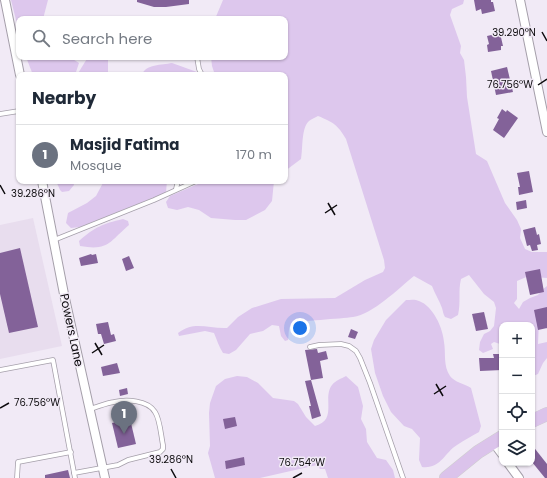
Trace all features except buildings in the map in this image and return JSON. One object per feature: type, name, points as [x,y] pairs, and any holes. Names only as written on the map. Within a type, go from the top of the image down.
[{"type":"main road","points":[[535,420],[547,414]]},
{"type":"main road","points":[[446,478],[478,452],[498,439]]},
{"type":"street","points":[[5,0],[16,55]]},
{"type":"street","points":[[520,0],[547,132]]},
{"type":"street","points":[[17,60],[19,72]]},
{"type":"street","name":"Powers Lane","points":[[43,184],[105,478]]},
{"type":"street","points":[[510,466],[519,478]]},
{"type":"lane","points":[[198,60],[200,72]]},
{"type":"lane","points":[[0,114],[16,111]]},
{"type":"lane","points":[[176,189],[177,184]]},
{"type":"lane","points":[[54,240],[154,200],[188,184]]},
{"type":"lane","points":[[310,347],[341,344],[350,346],[356,351],[370,383],[403,478]]},
{"type":"lane","points":[[0,370],[53,360],[75,478]]},
{"type":"lane","points":[[74,473],[118,465],[128,460],[160,452],[163,449],[157,415],[151,407],[128,400],[114,402],[90,409]]},
{"type":"lane","points":[[17,478],[18,462],[71,452]]},
{"type":"shaded area","points":[[11,0],[48,0],[44,16],[16,16],[16,20]]},
{"type":"shaded area","points":[[223,0],[464,0],[463,4],[452,9],[450,15],[461,46],[460,53],[464,60],[467,97],[476,154],[487,161],[505,203],[517,220],[521,229],[520,238],[525,249],[532,252],[547,252],[547,278],[535,277],[531,275],[517,281],[517,299],[514,303],[519,309],[523,302],[538,295],[547,286],[547,329],[539,321],[538,344],[547,342],[547,358],[538,374],[535,375],[535,322],[499,322],[499,344],[494,342],[491,344],[493,349],[483,353],[479,350],[480,342],[484,334],[490,331],[494,326],[496,308],[494,302],[484,294],[469,275],[461,279],[458,315],[451,319],[444,316],[441,305],[432,286],[414,276],[377,306],[361,315],[347,318],[295,323],[291,325],[288,340],[285,341],[281,336],[279,326],[272,325],[263,331],[250,334],[236,350],[229,354],[223,353],[214,333],[205,331],[179,336],[178,333],[184,329],[196,326],[227,328],[238,317],[252,308],[281,299],[335,298],[365,280],[383,272],[385,268],[384,260],[346,139],[338,127],[318,116],[310,120],[306,124],[303,133],[301,159],[288,169],[288,72],[214,72],[211,60],[288,60],[288,16],[216,16]]},
{"type":"shaded area","points":[[27,60],[74,60],[79,63],[76,72],[32,72]]},
{"type":"shaded area","points":[[86,60],[108,60],[108,72],[79,72]]},
{"type":"shaded area","points":[[172,63],[197,72],[144,72],[150,67]]},
{"type":"shaded area","points":[[57,184],[74,184],[69,191],[62,192]]},
{"type":"shaded area","points":[[102,184],[167,184],[166,192],[160,195],[80,227],[71,228],[66,223],[68,213],[87,203],[96,196]]},
{"type":"shaded area","points":[[198,184],[274,184],[272,201],[265,210],[246,220],[211,218],[199,210],[188,207],[177,210],[168,208],[166,202],[170,196]]},
{"type":"shaded area","points":[[33,218],[62,346],[0,359],[0,225]]},
{"type":"shaded area","points":[[123,219],[128,221],[129,225],[108,244],[97,247],[80,246],[79,241],[94,229],[104,224]]},
{"type":"shaded area","points":[[406,300],[419,301],[433,312],[442,330],[445,346],[446,368],[454,380],[471,388],[481,426],[479,432],[462,441],[434,466],[428,467],[422,467],[419,460],[420,438],[412,429],[404,426],[391,412],[383,396],[375,373],[371,349],[374,340],[386,320]]},
{"type":"shaded area","points":[[237,376],[247,377],[258,383],[273,398],[294,401],[315,426],[322,423],[326,419],[328,414],[329,390],[332,385],[346,376],[358,387],[363,406],[361,419],[366,429],[367,442],[377,458],[386,460],[393,470],[395,478],[328,478],[325,469],[320,469],[317,465],[260,478],[215,478],[208,453],[210,446],[210,403],[216,386],[225,379]]},
{"type":"place","name":"Masjid Fatima","points":[[124,434]]}]
